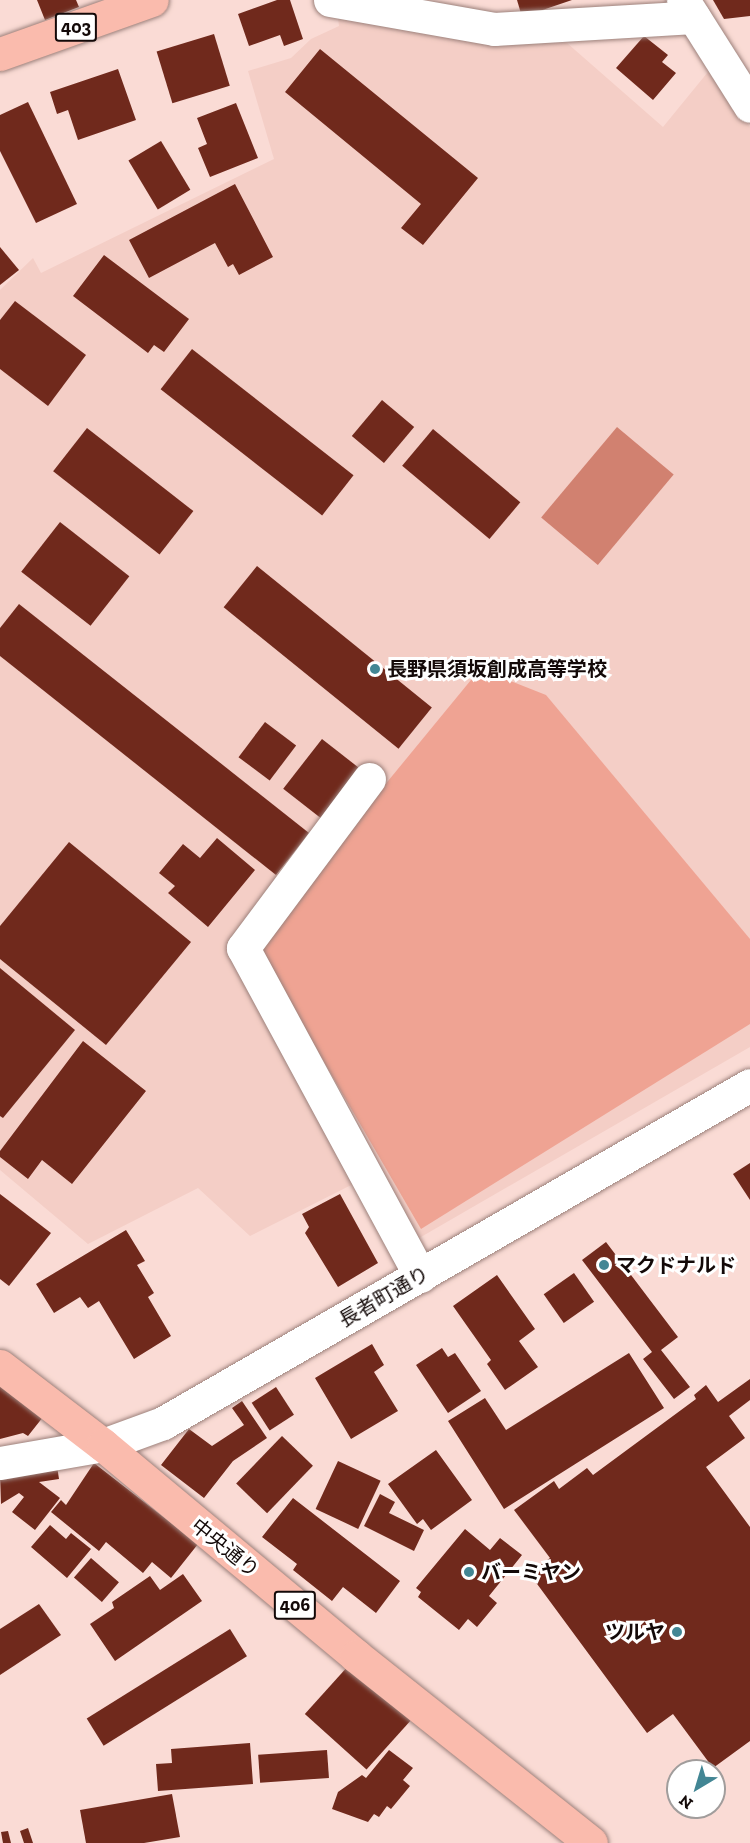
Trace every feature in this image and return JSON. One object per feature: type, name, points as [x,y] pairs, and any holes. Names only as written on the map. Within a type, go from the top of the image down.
[{"type":"highway","name":"403","points":[[0,54],[152,0]]},
{"type":"highway","name":"中央通り","points":[[0,1366],[103,1445],[356,1656],[591,1843]]},
{"type":"street","points":[[330,0],[494,30],[688,8],[750,105]]},
{"type":"street","points":[[369,779],[243,948],[420,1276]]},
{"type":"street","name":"長者町通り","points":[[0,1463],[103,1445],[163,1423],[750,1085]]},
{"type":"shaded area","name":"長野県須坂創成高等学校","points":[[337,10],[502,42],[567,43],[663,127],[712,67],[750,127],[750,1047],[414,1241],[381,1170],[250,1236],[198,1188],[88,1244],[0,1170],[0,290],[33,258],[41,273],[274,159],[248,71],[291,58],[311,39],[339,26]]},
{"type":"shaded area","points":[[617,427],[674,475],[598,565],[541,517]]},
{"type":"shaded area","points":[[480,669],[546,695],[750,939],[750,1024],[421,1229],[255,943]]},
{"type":"building","points":[[37,0],[76,0],[79,7],[45,20]]},
{"type":"building","points":[[277,0],[290,0],[303,39],[284,46],[280,35],[249,46],[238,14]]},
{"type":"building","points":[[517,0],[572,0],[522,17]]},
{"type":"building","points":[[713,0],[750,0],[750,16],[724,19]]},
{"type":"building","points":[[214,34],[230,86],[172,103],[157,52]]},
{"type":"building","points":[[644,36],[668,55],[662,62],[676,73],[653,100],[616,68]]},
{"type":"building","points":[[320,49],[478,178],[423,245],[401,228],[421,204],[285,92]]},
{"type":"building","points":[[118,69],[136,120],[78,140],[68,110],[57,114],[50,92]]},
{"type":"building","points":[[28,102],[77,204],[36,223],[0,151],[0,115]]},
{"type":"building","points":[[236,103],[258,158],[210,177],[198,148],[207,144],[197,118]]},
{"type":"building","points":[[161,141],[190,190],[158,209],[128,161]]},
{"type":"building","points":[[235,184],[273,257],[239,275],[233,264],[228,267],[215,243],[149,278],[129,240]]},
{"type":"building","points":[[0,247],[19,270],[0,285]]},
{"type":"building","points":[[104,255],[189,319],[164,352],[154,345],[148,353],[73,296]]},
{"type":"building","points":[[15,301],[86,355],[48,406],[0,369],[0,320]]},
{"type":"building","points":[[192,349],[354,475],[322,515],[161,389]]},
{"type":"building","points":[[382,400],[414,427],[384,463],[352,436]]},
{"type":"building","points":[[87,428],[193,511],[160,554],[53,471]]},
{"type":"building","points":[[433,429],[520,502],[489,539],[402,466]]},
{"type":"building","points":[[60,522],[129,576],[91,626],[21,572]]},
{"type":"building","points":[[257,566],[432,708],[399,749],[224,607]]},
{"type":"building","points":[[19,604],[309,833],[276,875],[0,656],[0,628]]},
{"type":"building","points":[[265,722],[296,745],[270,781],[239,757]]},
{"type":"building","points":[[322,739],[365,772],[326,822],[283,789]]},
{"type":"building","points":[[217,838],[255,870],[208,927],[168,893],[175,886],[159,873],[183,844],[200,858]]},
{"type":"building","points":[[69,842],[191,942],[106,1045],[0,959],[0,926]]},
{"type":"building","points":[[0,968],[75,1030],[3,1118],[0,1116]]},
{"type":"building","points":[[83,1041],[146,1091],[72,1184],[42,1160],[28,1179],[0,1157],[0,1151]]},
{"type":"building","points":[[750,1163],[750,1200],[733,1174]]},
{"type":"building","points":[[0,1194],[51,1233],[9,1286],[0,1279]]},
{"type":"building","points":[[340,1194],[378,1263],[338,1287],[305,1233],[309,1227],[302,1214]]},
{"type":"building","points":[[126,1230],[145,1261],[137,1265],[154,1293],[148,1297],[171,1336],[134,1359],[99,1301],[88,1308],[80,1297],[54,1313],[36,1284]]},
{"type":"building","points":[[606,1242],[678,1337],[661,1350],[690,1387],[674,1399],[643,1359],[652,1352],[582,1260]]},
{"type":"building","points":[[574,1273],[594,1302],[564,1323],[544,1294]]},
{"type":"building","points":[[497,1275],[535,1329],[519,1341],[538,1367],[505,1390],[487,1364],[491,1360],[453,1306]]},
{"type":"building","points":[[372,1344],[384,1365],[374,1372],[398,1411],[351,1439],[315,1378]]},
{"type":"building","points":[[442,1348],[448,1357],[455,1353],[481,1391],[448,1413],[416,1365]]},
{"type":"building","points":[[629,1353],[664,1408],[504,1509],[448,1421],[485,1398],[506,1430]]},
{"type":"building","name":"ツルヤ","points":[[750,1379],[750,1400],[729,1416],[745,1438],[706,1467],[750,1527],[750,1741],[725,1759],[706,1759],[673,1714],[647,1733],[529,1573],[550,1558],[514,1510],[554,1481],[559,1489],[587,1468],[593,1475],[696,1399],[694,1395],[706,1385],[718,1402]]},
{"type":"building","points":[[0,1385],[43,1417],[28,1436],[23,1433],[0,1439]]},
{"type":"building","points":[[276,1387],[294,1415],[270,1430],[252,1403]]},
{"type":"building","points":[[242,1401],[267,1438],[233,1461],[204,1498],[161,1465],[189,1429],[212,1446],[244,1425],[232,1408]]},
{"type":"building","points":[[282,1436],[313,1466],[267,1513],[236,1483]]},
{"type":"building","points":[[436,1450],[472,1500],[431,1530],[423,1519],[417,1524],[388,1484]]},
{"type":"building","points":[[338,1461],[381,1481],[358,1529],[316,1509]]},
{"type":"building","points":[[94,1463],[198,1544],[171,1578],[152,1562],[143,1573],[106,1542],[99,1551],[51,1512],[61,1500],[66,1505]]},
{"type":"building","points":[[57,1466],[59,1479],[39,1482],[60,1498],[35,1530],[12,1512],[24,1497],[19,1493],[1,1504],[0,1473]]},
{"type":"building","points":[[380,1494],[395,1502],[389,1513],[424,1530],[414,1551],[364,1526]]},
{"type":"building","points":[[293,1498],[400,1581],[376,1613],[343,1587],[332,1601],[293,1570],[297,1564],[262,1537]]},
{"type":"building","points":[[50,1525],[66,1539],[71,1533],[91,1549],[67,1578],[31,1547]]},
{"type":"building","name":"バーミヤン","points":[[465,1529],[490,1550],[500,1538],[522,1555],[489,1596],[497,1603],[477,1627],[468,1619],[459,1630],[418,1597],[421,1592],[416,1588]]},
{"type":"building","points":[[91,1558],[119,1582],[102,1602],[74,1578]]},
{"type":"building","points":[[183,1574],[202,1601],[115,1661],[90,1624],[114,1608],[112,1602],[150,1576],[160,1590]]},
{"type":"building","points":[[39,1604],[61,1635],[0,1675],[0,1629]]},
{"type":"building","points":[[230,1629],[247,1656],[104,1746],[87,1719]]},
{"type":"building","points":[[349,1665],[411,1721],[367,1770],[305,1714]]},
{"type":"building","points":[[250,1743],[253,1784],[158,1791],[156,1764],[172,1763],[171,1749]]},
{"type":"building","points":[[327,1750],[329,1778],[260,1783],[258,1755]]},
{"type":"building","points":[[389,1750],[413,1768],[403,1780],[410,1786],[391,1809],[387,1806],[379,1817],[374,1814],[368,1822],[332,1809],[338,1792],[362,1775],[366,1778]]},
{"type":"building","points":[[172,1794],[180,1837],[144,1843],[86,1843],[80,1810]]},
{"type":"building","points":[[28,1828],[33,1843],[24,1843],[20,1831]]},
{"type":"building","points":[[8,1831],[11,1843],[3,1843],[1,1832]]},
{"type":"place","name":"長野県須坂創成高等学校","points":[[375,669]]},
{"type":"place","name":"マクドナルド","points":[[604,1265]]},
{"type":"place","name":"バーミヤン","points":[[469,1572]]},
{"type":"place","name":"ツルヤ","points":[[677,1632]]}]
